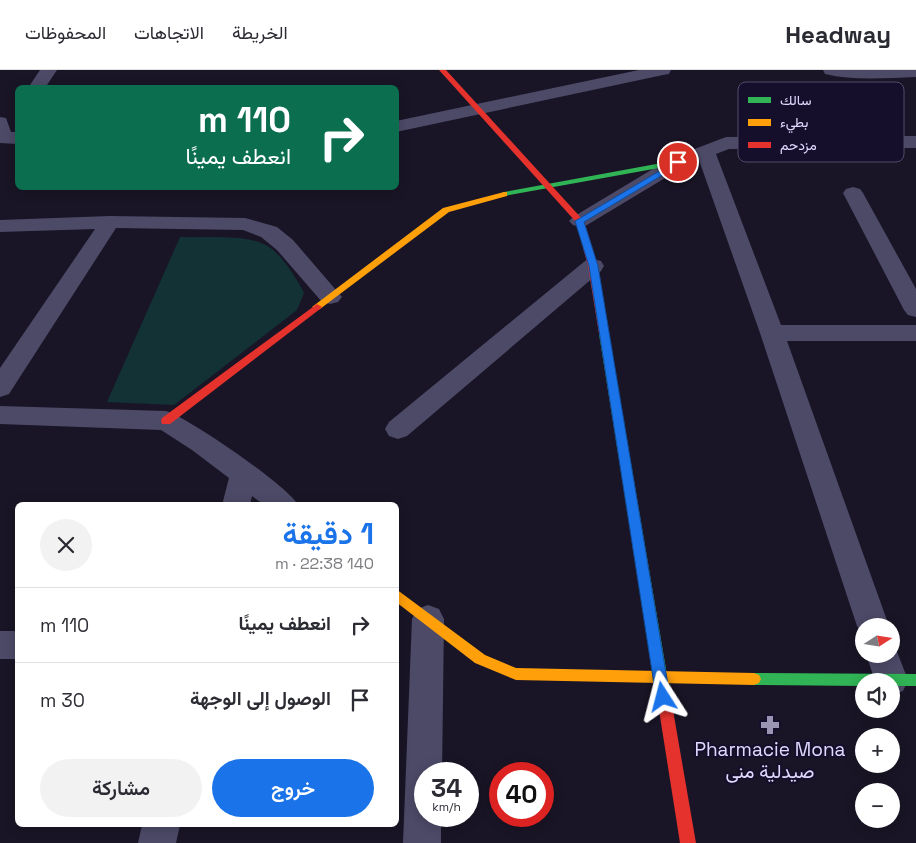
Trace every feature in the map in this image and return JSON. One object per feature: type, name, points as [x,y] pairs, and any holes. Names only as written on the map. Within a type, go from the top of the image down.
[{"type":"street","points":[[38,85],[49,70]]},
{"type":"street","points":[[442,70],[580,221],[593,266],[688,843]]},
{"type":"street","points":[[399,126],[430,121],[477,108],[663,70]]},
{"type":"street","points":[[831,70],[858,73],[916,72]]},
{"type":"street","points":[[5,134],[15,119]]},
{"type":"street","points":[[166,422],[446,210],[489,197],[678,162],[726,143],[738,142]]},
{"type":"street","points":[[706,152],[772,333],[869,618]]},
{"type":"street","points":[[580,221],[678,162]]},
{"type":"street","points":[[853,194],[916,310]]},
{"type":"street","points":[[0,226],[110,222],[245,224],[269,232],[285,244],[330,297]]},
{"type":"street","points":[[0,388],[110,222]]},
{"type":"street","points":[[398,429],[593,266]]},
{"type":"street","points":[[772,333],[916,333]]},
{"type":"street","points":[[0,415],[166,422],[202,443],[280,502]]},
{"type":"street","points":[[237,502],[244,474]]},
{"type":"street","points":[[399,596],[480,659],[516,674],[660,678],[896,671]]},
{"type":"street","points":[[422,843],[428,619]]},
{"type":"street","points":[[0,645],[15,645]]},
{"type":"street","points":[[157,843],[161,827]]},
{"type":"green space","points":[[180,237],[238,238],[269,247],[294,275],[304,293],[297,310],[174,405],[107,402]]},
{"type":"traffic: fast","points":[[504,194],[678,162]]},
{"type":"traffic: fast","points":[[604,334],[666,710]]},
{"type":"traffic: fast","points":[[754,679],[916,680]]},
{"type":"traffic: slow","points":[[317,307],[446,210],[504,194]]},
{"type":"traffic: slow","points":[[399,596],[480,659],[516,674],[754,679]]},
{"type":"traffic: jam","points":[[442,70],[580,221],[593,266],[604,334]]},
{"type":"traffic: jam","points":[[166,421],[317,307]]},
{"type":"traffic: jam","points":[[666,710],[688,843]]},
{"type":"place","name":"Pharmacie Mona صيدلية منى","points":[[770,725]]},
{"type":"route","points":[[663,697],[593,266],[580,221],[678,162]]}]
